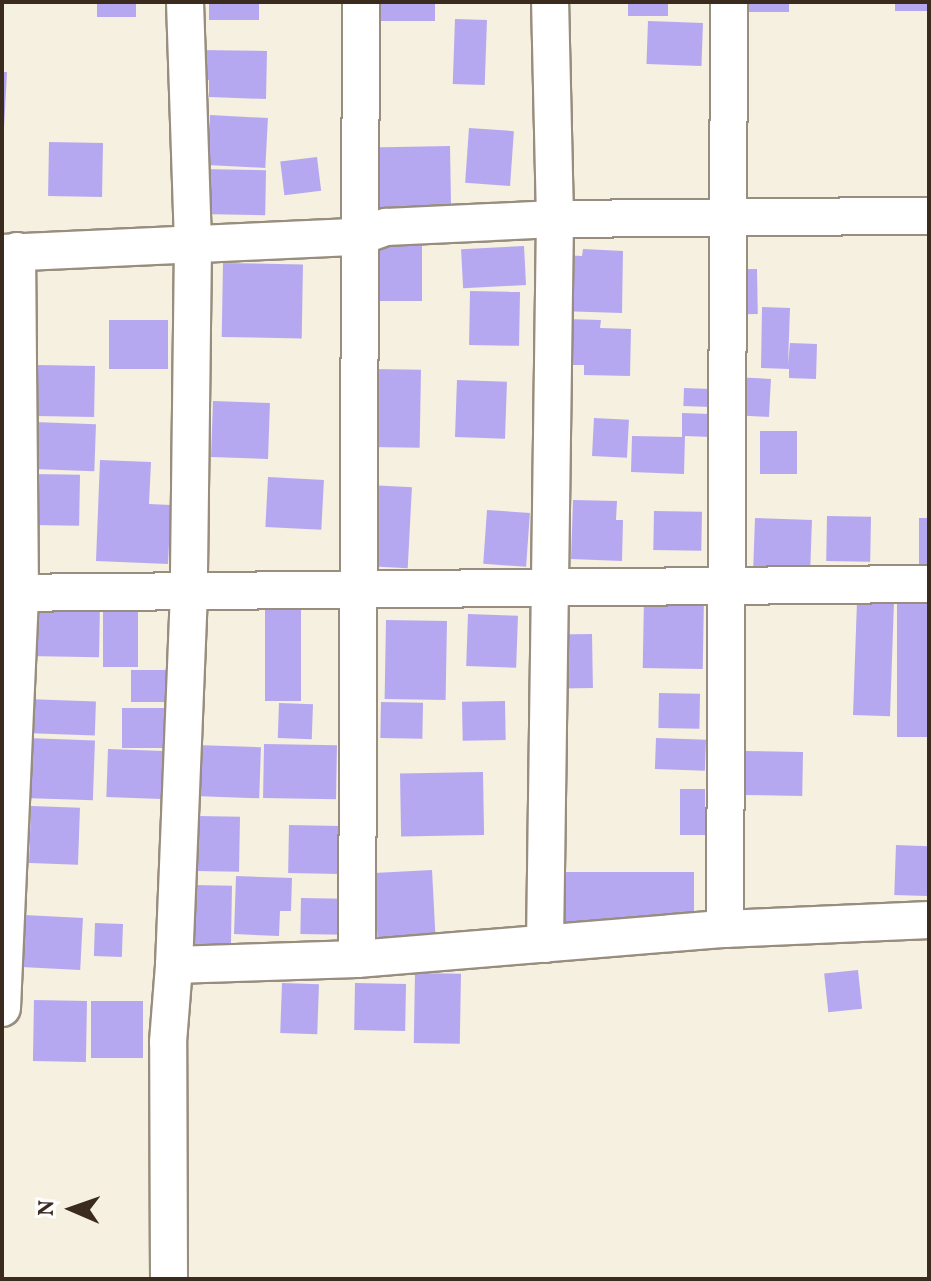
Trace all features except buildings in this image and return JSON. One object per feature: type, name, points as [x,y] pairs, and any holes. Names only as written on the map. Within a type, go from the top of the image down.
[{"type":"street","points":[[169,1279],[168,1042],[174,965],[189,592],[193,245],[185,2]]},
{"type":"street","points":[[357,959],[361,2]]},
{"type":"street","points":[[545,944],[547,589],[555,219],[550,2]]},
{"type":"street","points":[[725,929],[724,587],[729,2]]},
{"type":"street","points":[[2,1008],[11,593],[10,252],[358,237],[386,227],[555,219],[929,216]]},
{"type":"street","points":[[11,593],[929,584]]},
{"type":"street","points":[[174,965],[357,959],[725,929],[929,920]]}]
